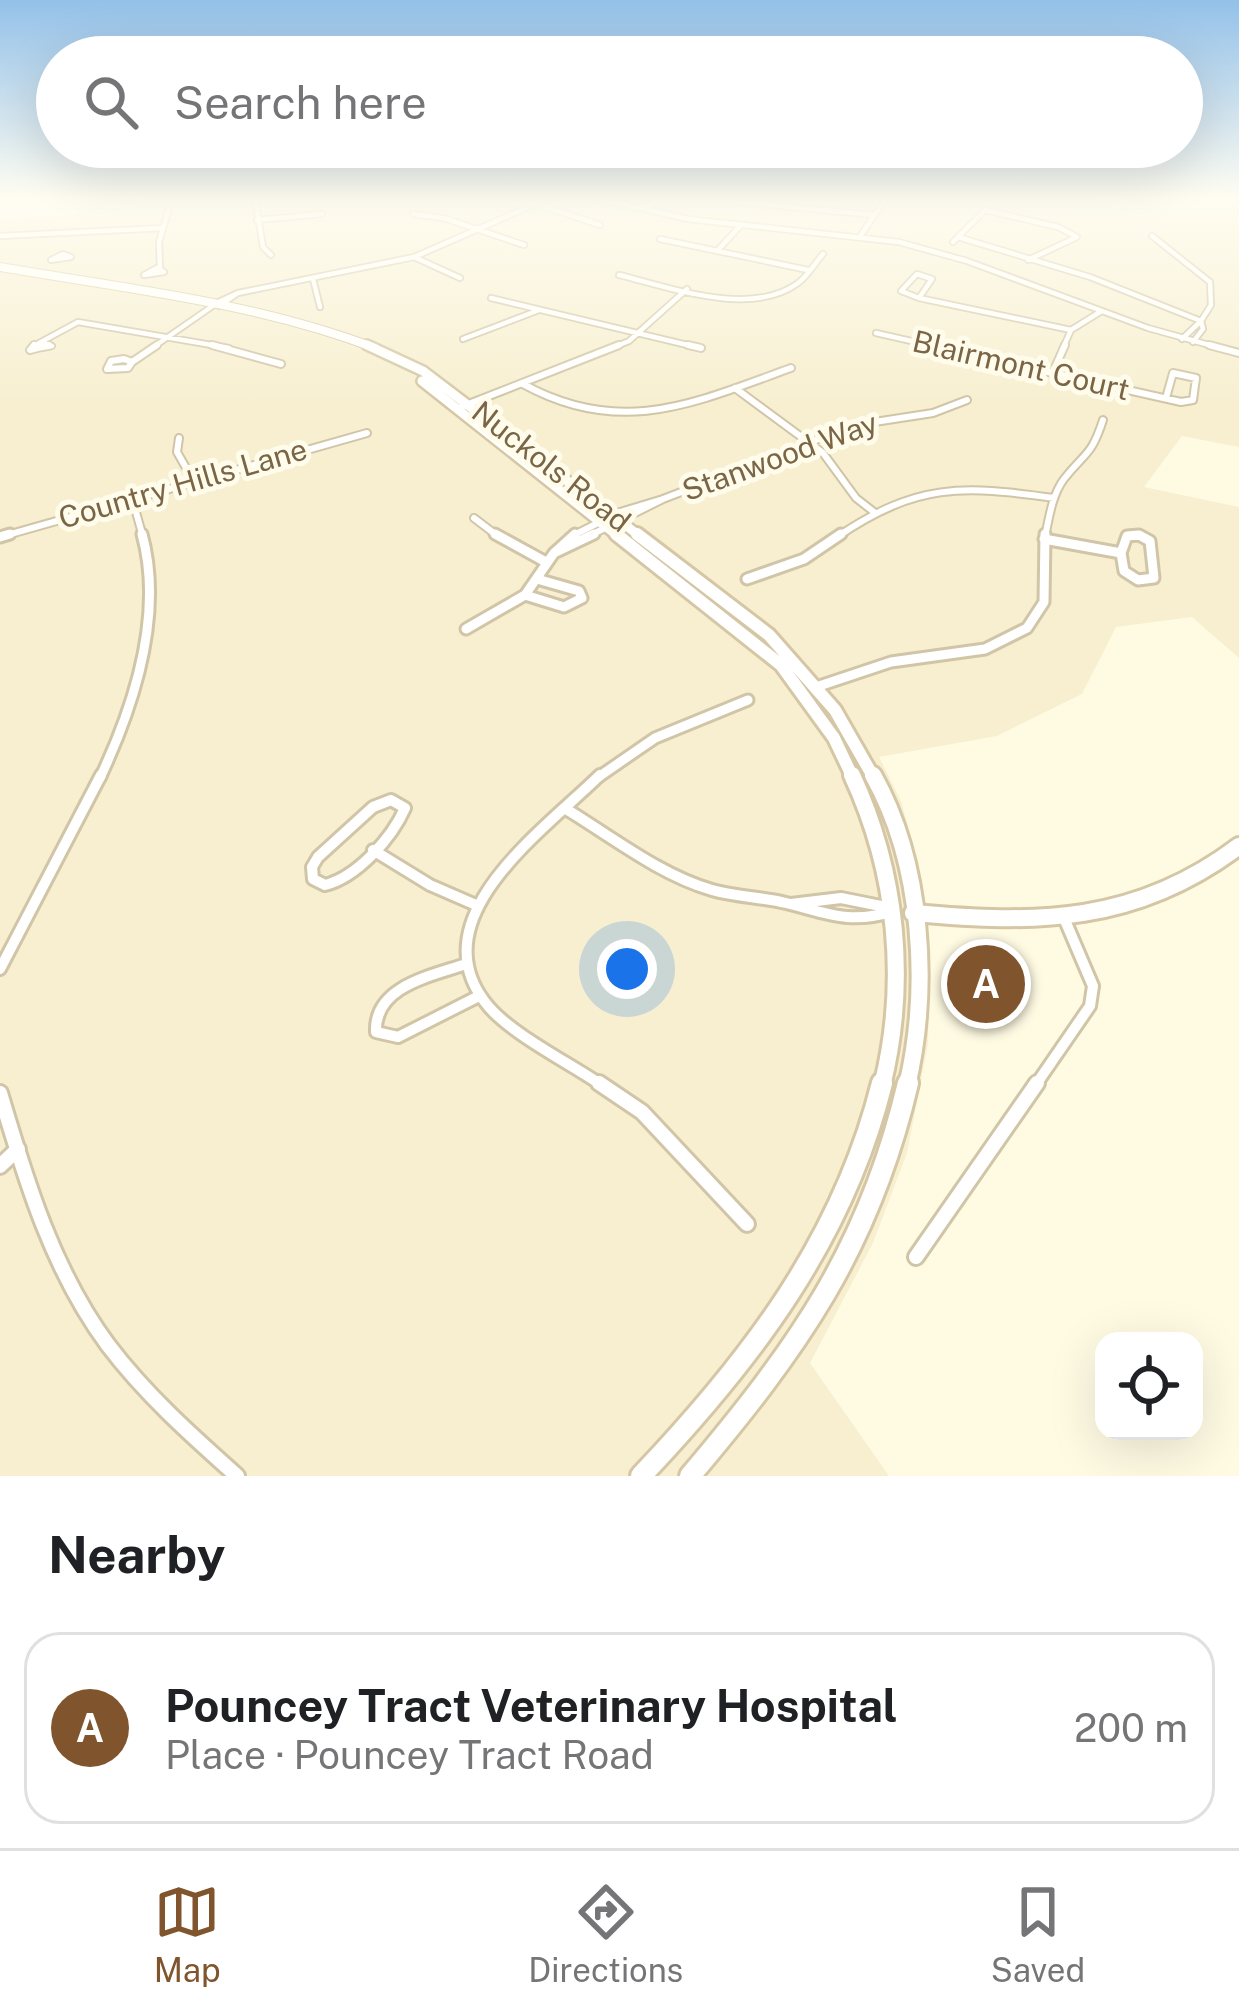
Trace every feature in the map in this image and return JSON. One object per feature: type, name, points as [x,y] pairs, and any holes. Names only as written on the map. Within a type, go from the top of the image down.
[{"type":"main road","name":"Nuckols Road","points":[[0,271],[213,307],[342,342],[401,368],[464,406],[769,635],[818,686],[861,747],[890,807],[906,912]]},
{"type":"main road","name":"Nuckols Road","points":[[612,521],[748,635],[810,700],[862,788],[906,912]]},
{"type":"main road","points":[[906,912],[1064,918],[1133,906],[1182,889],[1239,846]]},
{"type":"main road","points":[[641,1476],[777,1316],[843,1202],[888,1066],[906,912]]},
{"type":"main road","points":[[690,1476],[809,1326],[876,1198],[895,1144],[914,1060],[920,975],[906,912]]},
{"type":"street","points":[[132,362],[238,293],[369,267]]},
{"type":"street","points":[[436,267],[460,278]]},
{"type":"street","points":[[793,267],[808,270]]},
{"type":"street","points":[[619,275],[733,296],[773,294],[799,283],[811,267]]},
{"type":"street","points":[[977,267],[1182,339],[1239,353]]},
{"type":"street","points":[[1053,267],[1201,320]]},
{"type":"street","points":[[1182,339],[1215,304],[1217,294],[1212,282],[1192,267]]},
{"type":"street","points":[[920,298],[932,280],[917,274],[901,291],[920,298],[1071,330]]},
{"type":"street","points":[[313,279],[320,308]]},
{"type":"street","points":[[464,406],[605,353],[639,333],[687,289]]},
{"type":"street","points":[[490,298],[700,348]]},
{"type":"street","points":[[464,339],[539,310]]},
{"type":"street","points":[[1053,372],[1071,330],[1100,312]]},
{"type":"street","points":[[1193,341],[1203,329],[1201,320]]},
{"type":"street","points":[[41,342],[78,322],[242,350],[280,364]]},
{"type":"street","name":"Blairmont Court","points":[[876,333],[1166,398],[1193,400],[1196,378],[1186,372],[1172,374],[1166,398]]},
{"type":"street","points":[[526,383],[551,400],[588,414],[629,418],[668,412],[791,368]]},
{"type":"street","points":[[735,388],[830,459],[856,498],[874,512]]},
{"type":"street","name":"Stanwood Way","points":[[550,558],[558,545],[809,442],[864,422],[933,413],[967,400]]},
{"type":"street","points":[[818,686],[891,662],[985,650],[1027,628],[1044,602],[1044,539],[1054,498],[1064,479],[1093,452],[1102,420]]},
{"type":"street","name":"Country Hills Lane","points":[[0,537],[367,434]]},
{"type":"street","points":[[179,438],[177,452],[193,480]]},
{"type":"street","points":[[747,579],[823,549],[874,512],[918,495],[998,488],[1054,498]]},
{"type":"street","points":[[0,969],[4,948],[96,789],[134,692],[146,637],[149,561],[132,498]]},
{"type":"street","points":[[466,629],[524,596],[550,558],[513,548],[474,518]]},
{"type":"street","points":[[1127,536],[1150,541],[1154,578],[1124,572],[1121,553],[1127,536]]},
{"type":"street","points":[[1044,539],[1121,553]]},
{"type":"street","points":[[524,596],[564,608],[582,598],[579,591],[537,580]]},
{"type":"street","points":[[747,1224],[642,1112],[505,1022],[479,996],[466,964],[466,934],[476,904],[604,771],[642,745],[748,700]]},
{"type":"street","points":[[398,801],[405,808],[403,820],[373,850],[338,882],[323,884],[313,879],[312,867],[318,857],[373,806],[398,801]]},
{"type":"street","points":[[566,809],[685,880],[734,896],[790,904],[814,915],[872,918],[906,912]]},
{"type":"street","points":[[373,850],[430,886],[476,904]]},
{"type":"street","points":[[916,1257],[1090,1006],[1093,986],[1064,918]]},
{"type":"street","points":[[466,964],[381,1003],[373,1017],[376,1032],[398,1037],[479,996]]},
{"type":"street","points":[[0,1093],[69,1276],[96,1327],[158,1401],[237,1476]]},
{"type":"street","points":[[0,1166],[18,1149]]},
{"type":"shaded area","points":[[0,267],[1239,267],[1239,447],[1182,436],[1144,487],[1239,507],[1239,658],[1192,617],[1116,627],[1082,694],[997,736],[879,757],[901,801],[918,864],[930,955],[928,1044],[907,1153],[873,1243],[810,1363],[889,1476],[0,1476]]},
{"type":"building","points":[[984,943],[1026,972],[1016,994],[1011,990],[1003,1002],[961,971]]},
{"type":"place","name":"Pouncey Tract Veterinary Hospital","points":[[986,984]]}]
